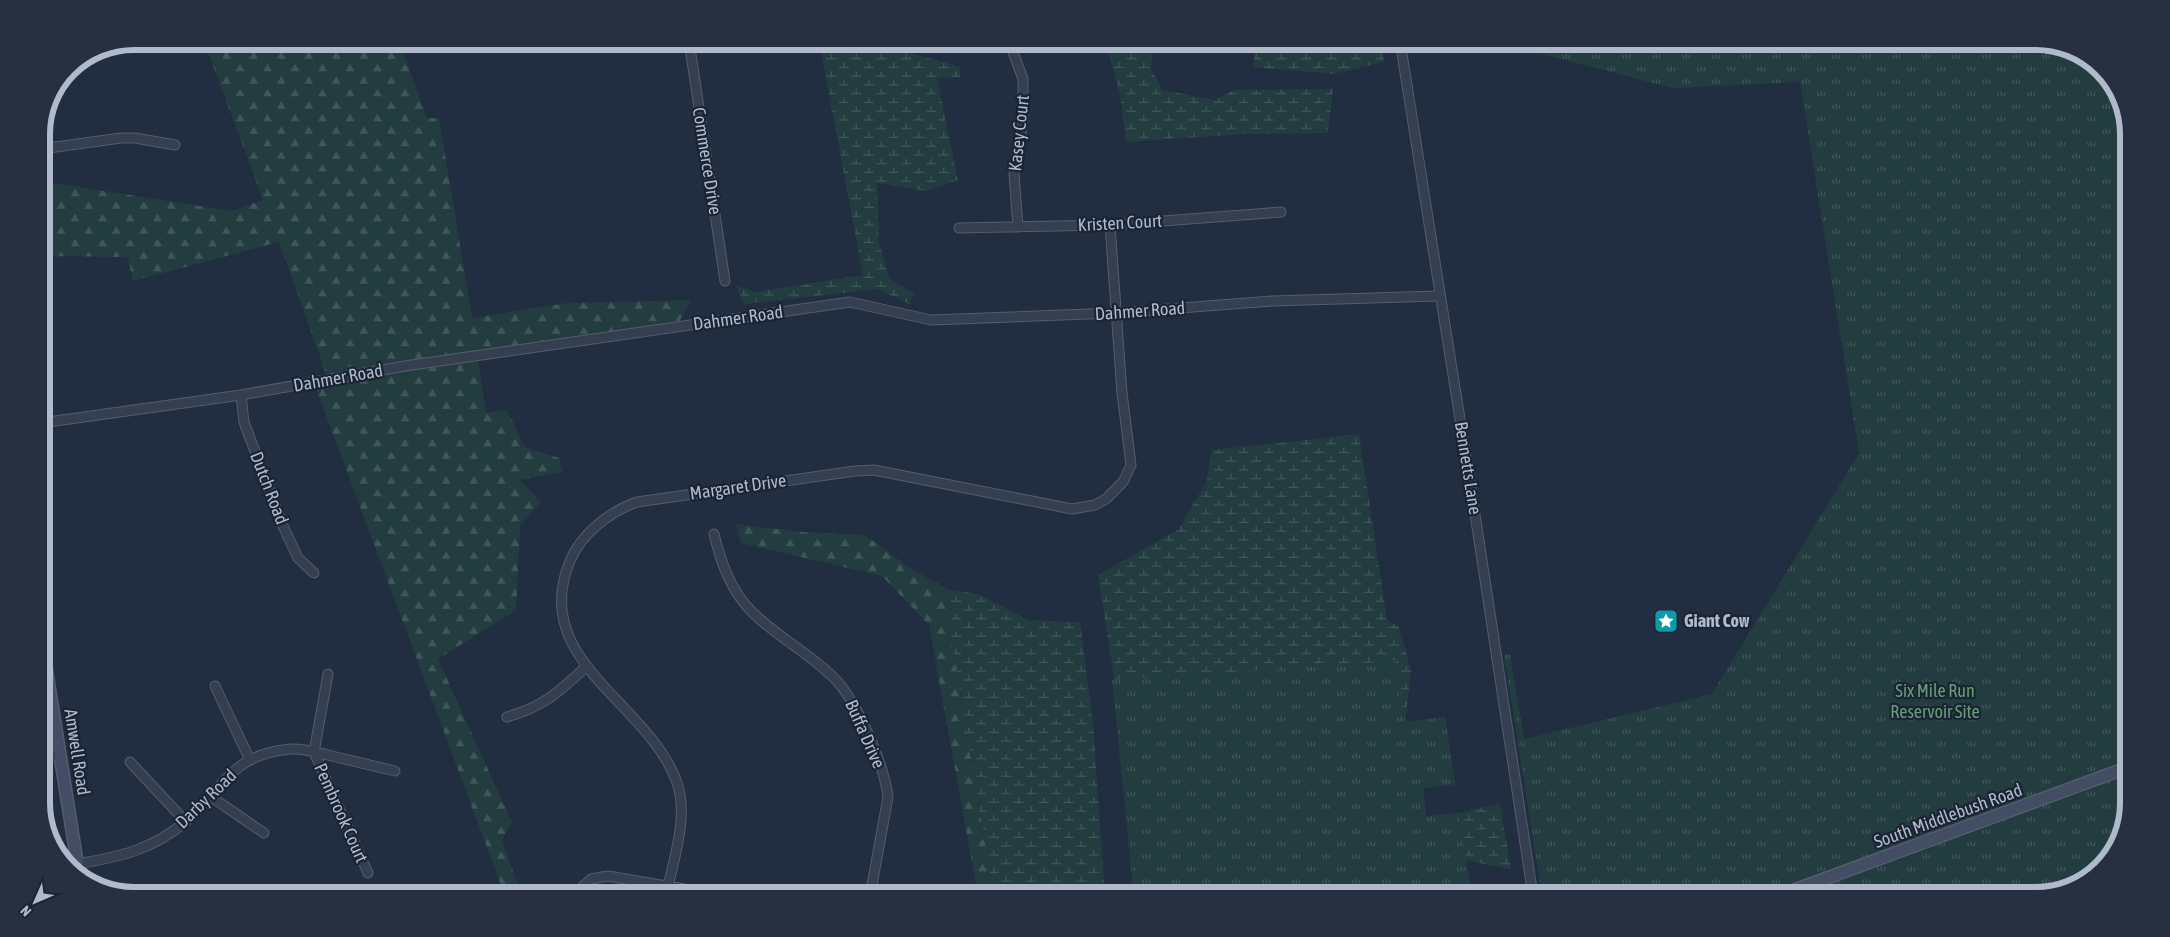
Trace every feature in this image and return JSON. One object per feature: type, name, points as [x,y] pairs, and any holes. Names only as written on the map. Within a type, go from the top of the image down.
[{"type":"street","name":"Commerce Drive","points":[[691,50],[725,281]]},
{"type":"street","name":"Kasey Court","points":[[1012,50],[1023,79],[1023,120],[1014,174],[1018,226]]},
{"type":"street","name":"Bennetts Lane","points":[[1401,50],[1439,296],[1473,500],[1532,887]]},
{"type":"street","points":[[50,148],[121,138],[135,138],[175,145]]},
{"type":"street","name":"Kristen Court","points":[[959,228],[1110,225],[1280,212]]},
{"type":"street","name":"Margaret Drive","points":[[668,885],[680,823],[681,807],[677,781],[663,753],[650,735],[586,667],[571,643],[562,615],[562,589],[564,576],[574,553],[596,527],[616,511],[636,502],[874,470],[1072,509],[1095,505],[1106,499],[1123,482],[1131,465],[1115,313],[1110,225]]},
{"type":"street","name":"Dahmer Road","points":[[50,422],[241,395],[405,366],[850,302],[931,320],[1115,313],[1273,301],[1439,296]]},
{"type":"street","name":"Dutch Road","points":[[241,395],[244,422],[283,526],[298,558],[314,573]]},
{"type":"street","name":"Buffa Drive","points":[[714,534],[724,568],[740,599],[752,613],[837,681],[856,709],[874,751],[886,784],[888,796],[872,887]]},
{"type":"street","points":[[507,717],[529,711],[544,704],[586,667]]},
{"type":"street","points":[[314,752],[328,674]]},
{"type":"street","points":[[215,686],[250,760]]},
{"type":"street","name":"Amwell Road","points":[[50,688],[77,864]]},
{"type":"street","name":"Darby Road","points":[[81,868],[132,853],[163,837],[186,822],[226,777],[250,760],[264,753],[293,749],[395,771]]},
{"type":"street","name":"Pembrook Court","points":[[314,752],[368,873]]},
{"type":"street","points":[[50,756],[60,754]]},
{"type":"street","points":[[130,762],[186,822]]},
{"type":"street","name":"South Middlebush Road","points":[[1802,887],[2120,770]]},
{"type":"street","points":[[210,796],[264,833]]},
{"type":"street","points":[[582,887],[591,879],[598,876],[628,878],[678,887]]},
{"type":"green space","points":[[207,50],[402,50],[427,118],[439,118],[472,318],[567,303],[691,300],[678,324],[477,353],[486,413],[507,410],[525,447],[559,458],[563,472],[520,480],[541,502],[520,526],[516,610],[438,659],[512,822],[502,840],[519,887],[502,887],[312,378],[327,376],[279,242],[133,281],[128,257],[50,256],[50,182],[232,211],[263,200]]},
{"type":"green space","points":[[821,50],[892,50],[960,67],[960,77],[937,78],[958,180],[926,191],[877,183],[879,243],[889,278],[914,294],[909,304],[878,289],[744,304],[736,286],[756,292],[863,275]]},
{"type":"green space","points":[[1099,50],[1153,50],[1151,69],[1163,90],[1215,100],[1234,90],[1333,89],[1328,133],[1244,134],[1126,142],[1120,95],[1109,54]]},
{"type":"green space","points":[[1255,50],[1383,50],[1384,62],[1334,74],[1253,67]]},
{"type":"green space","name":"Six Mile Run Reservoir Site","points":[[1527,50],[2036,50],[2053,52],[2078,61],[2091,71],[2106,87],[2116,107],[2120,128],[2120,803],[2114,835],[2106,850],[2083,873],[2058,884],[2036,887],[1541,887],[1504,655],[1510,654],[1524,739],[1712,694],[1859,453],[1800,82],[1672,88]]},
{"type":"green space","points":[[1359,434],[1387,620],[1399,627],[1411,670],[1405,722],[1445,717],[1455,784],[1423,788],[1426,816],[1459,813],[1500,803],[1511,870],[1413,848],[1258,887],[1133,887],[1125,749],[1098,575],[1179,529],[1207,480],[1212,450]]},
{"type":"green space","points":[[736,524],[802,532],[865,535],[913,570],[950,590],[952,644],[992,887],[976,887],[929,625],[882,576],[741,543]]},
{"type":"green space","points":[[950,590],[978,594],[1028,620],[1080,622],[1093,723],[1104,887],[992,887],[952,644]]},
{"type":"green space","points":[[1395,661],[1405,722],[1445,717],[1455,784],[1423,788],[1426,816],[1459,813],[1471,887],[1133,887],[1112,680]]},
{"type":"place","name":"Giant Cow","points":[[1666,621]]}]
